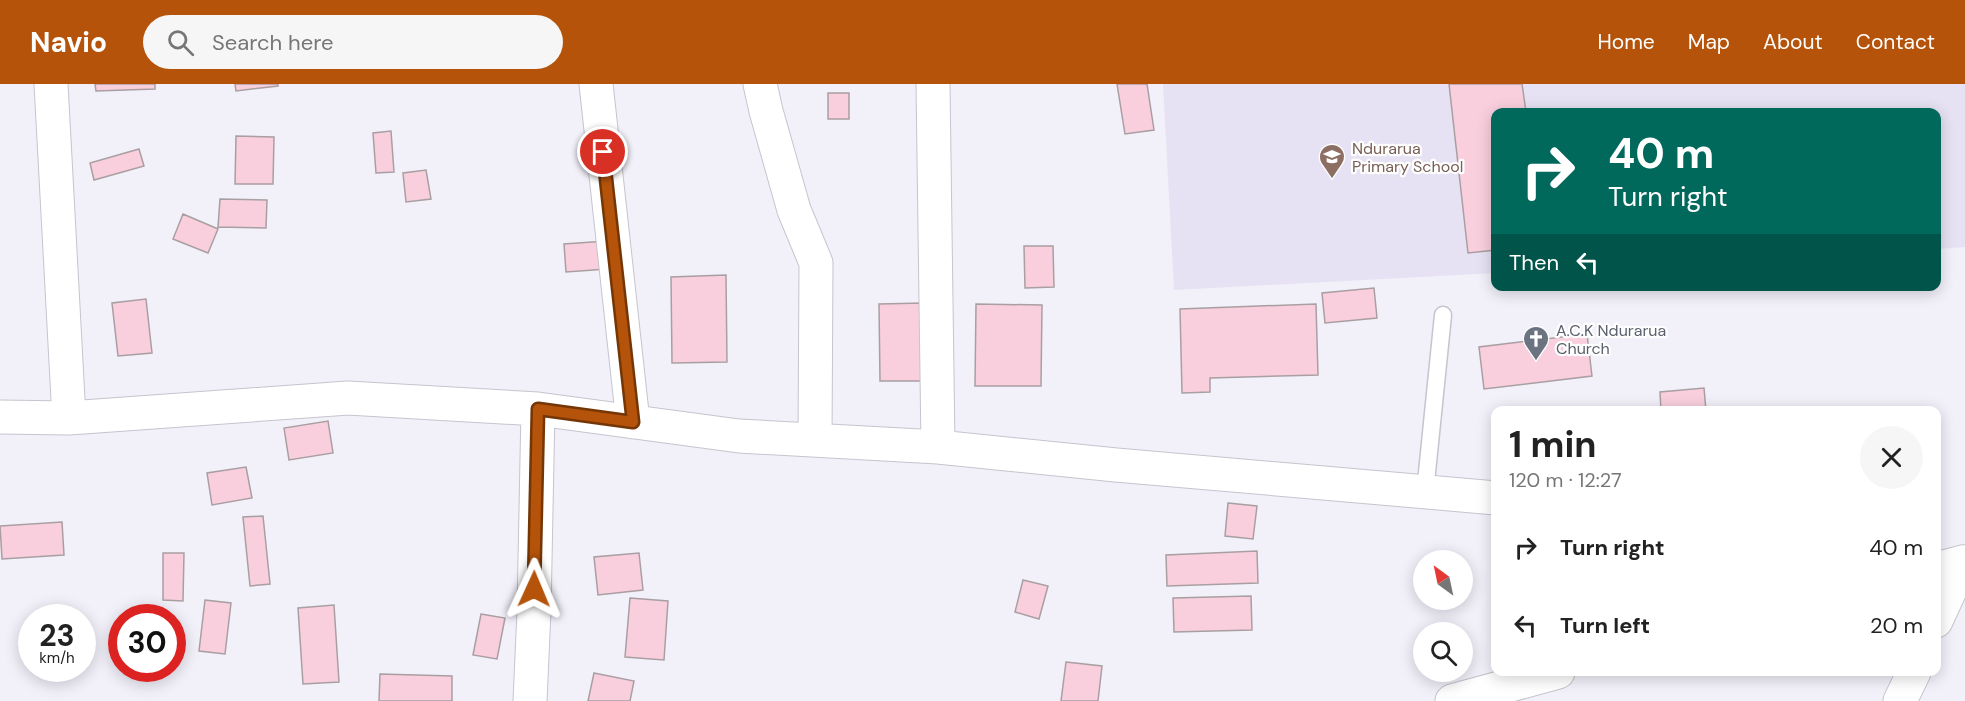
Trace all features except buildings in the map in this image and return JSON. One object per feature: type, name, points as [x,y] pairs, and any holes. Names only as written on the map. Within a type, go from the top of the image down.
[{"type":"street","points":[[51,84],[69,418]]},
{"type":"street","points":[[596,84],[633,422]]},
{"type":"street","points":[[760,84],[765,111],[794,210],[816,263],[815,440]]},
{"type":"street","points":[[933,84],[938,447]]},
{"type":"street","points":[[0,417],[69,418],[348,398],[538,409],[739,436],[938,447],[1491,498]]},
{"type":"street","points":[[530,701],[538,409]]},
{"type":"street","points":[[1941,599],[1950,560]]},
{"type":"street","points":[[1452,701],[1543,676]]},
{"type":"street","points":[[1900,701],[1912,676]]},
{"type":"lane","points":[[1425,492],[1443,315]]},
{"type":"shaded area","name":"Ndurarua Primary School","points":[[1163,84],[1965,84],[1965,247],[1941,249],[1941,108],[1491,108],[1491,273],[1174,290]]},
{"type":"place","name":"Ndurarua Primary School","points":[[1332,180]]},
{"type":"place","name":"A.C.K Ndurarua Church","points":[[1536,362]]},
{"type":"route","points":[[534,589],[538,409],[633,422],[603,152]]}]
